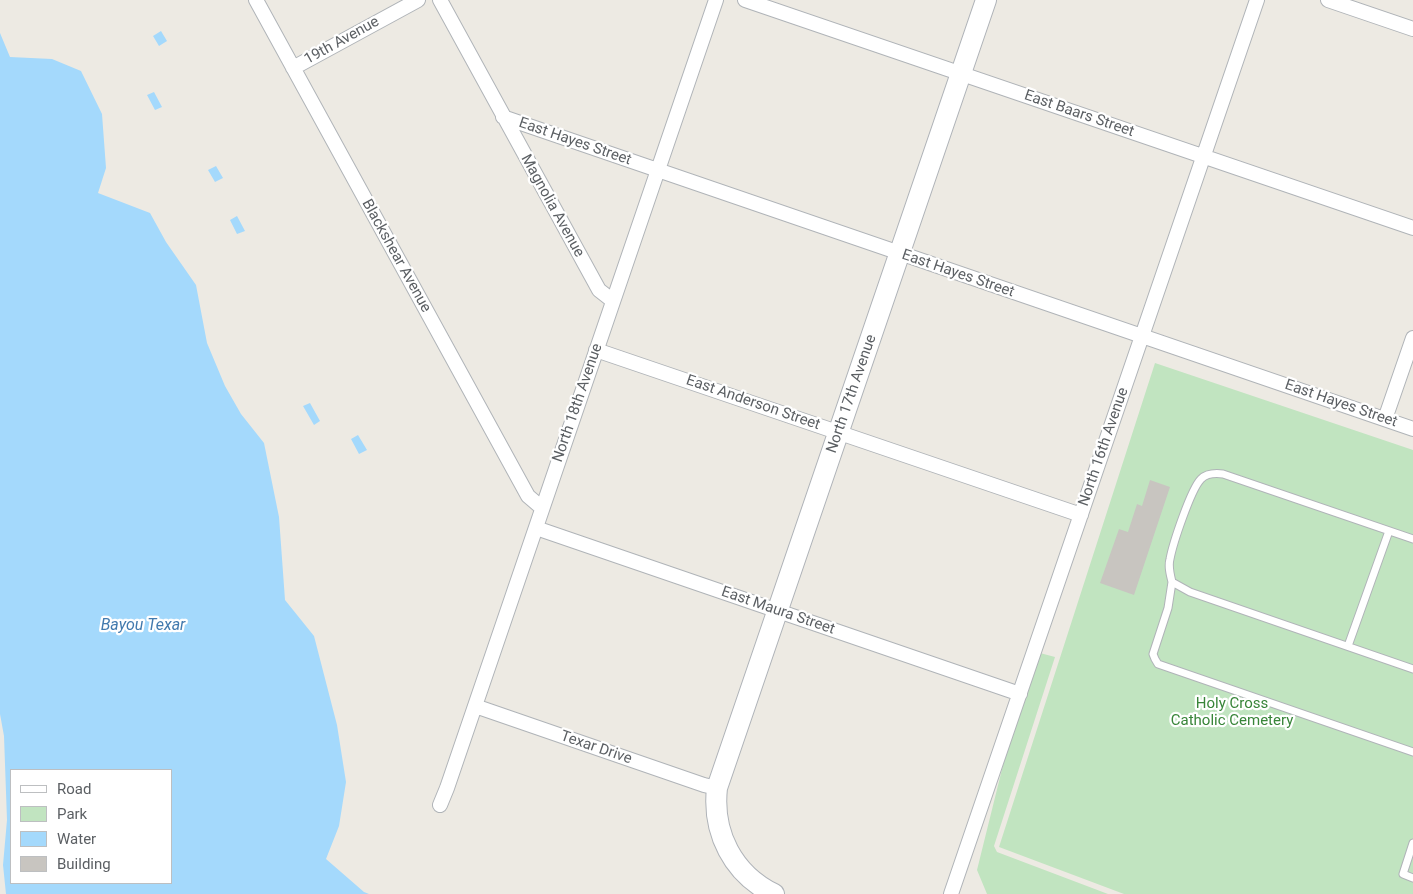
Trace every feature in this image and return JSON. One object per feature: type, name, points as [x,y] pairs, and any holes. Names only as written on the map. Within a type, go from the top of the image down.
[{"type":"street","name":"Blackshear Avenue","points":[[256,0],[528,496],[542,508]]},
{"type":"street","name":"19th Avenue","points":[[293,68],[418,0]]},
{"type":"street","name":"Magnolia Avenue","points":[[440,0],[599,290],[613,301]]},
{"type":"street","name":"North 18th Avenue","points":[[440,806],[448,788],[716,0]]},
{"type":"street","name":"East Baars Street","points":[[745,0],[1413,228]]},
{"type":"street","name":"North 17th Avenue","points":[[774,894],[753,881],[740,869],[730,855],[719,828],[716,811],[717,788],[986,0]]},
{"type":"street","name":"North 16th Avenue","points":[[951,894],[1257,0]]},
{"type":"street","points":[[1328,0],[1413,29]]},
{"type":"street","name":"East Hayes Street","points":[[503,117],[1413,429]]},
{"type":"street","points":[[1385,419],[1413,338]]},
{"type":"street","name":"East Anderson Street","points":[[596,350],[1081,515]]},
{"type":"street","name":"East Maura Street","points":[[536,528],[1020,694]]},
{"type":"street","name":"Texar Drive","points":[[475,706],[717,788]]},
{"type":"lane","points":[[1413,540],[1223,474],[1209,474],[1203,477],[1194,490],[1173,548],[1170,560],[1172,582],[1168,608],[1154,654],[1154,659],[1158,664],[1413,752]]},
{"type":"lane","points":[[1348,646],[1389,531]]},
{"type":"lane","points":[[1172,582],[1190,592],[1413,669]]},
{"type":"lane","points":[[1413,843],[1403,874],[1413,878]]},
{"type":"green space","name":"Holy Cross Catholic Cemetery","points":[[1155,363],[1413,450],[1413,894],[1124,894],[999,847]]},
{"type":"green space","points":[[1040,653],[1055,657],[994,846],[997,852],[1108,894],[987,894],[977,870],[1008,745]]},
{"type":"water","points":[[161,31],[167,41],[159,46],[153,36]]},
{"type":"water","name":"Bayou Texar","points":[[0,33],[10,57],[52,59],[81,71],[102,114],[106,168],[98,193],[150,213],[166,242],[196,285],[207,343],[225,386],[241,414],[264,443],[279,517],[285,600],[314,636],[337,725],[346,782],[339,826],[326,859],[364,892],[369,894],[6,894],[3,865],[7,820],[4,736],[0,714]]},
{"type":"water","points":[[154,92],[162,107],[155,110],[147,95]]},
{"type":"water","points":[[216,166],[223,178],[215,182],[208,170]]},
{"type":"water","points":[[237,216],[245,231],[237,234],[230,220]]},
{"type":"water","points":[[310,403],[320,421],[314,425],[303,406]]},
{"type":"water","points":[[358,435],[367,450],[359,454],[351,439]]},
{"type":"building","points":[[1150,480],[1170,487],[1134,595],[1100,583],[1119,529],[1128,532],[1137,504],[1142,506]]}]
